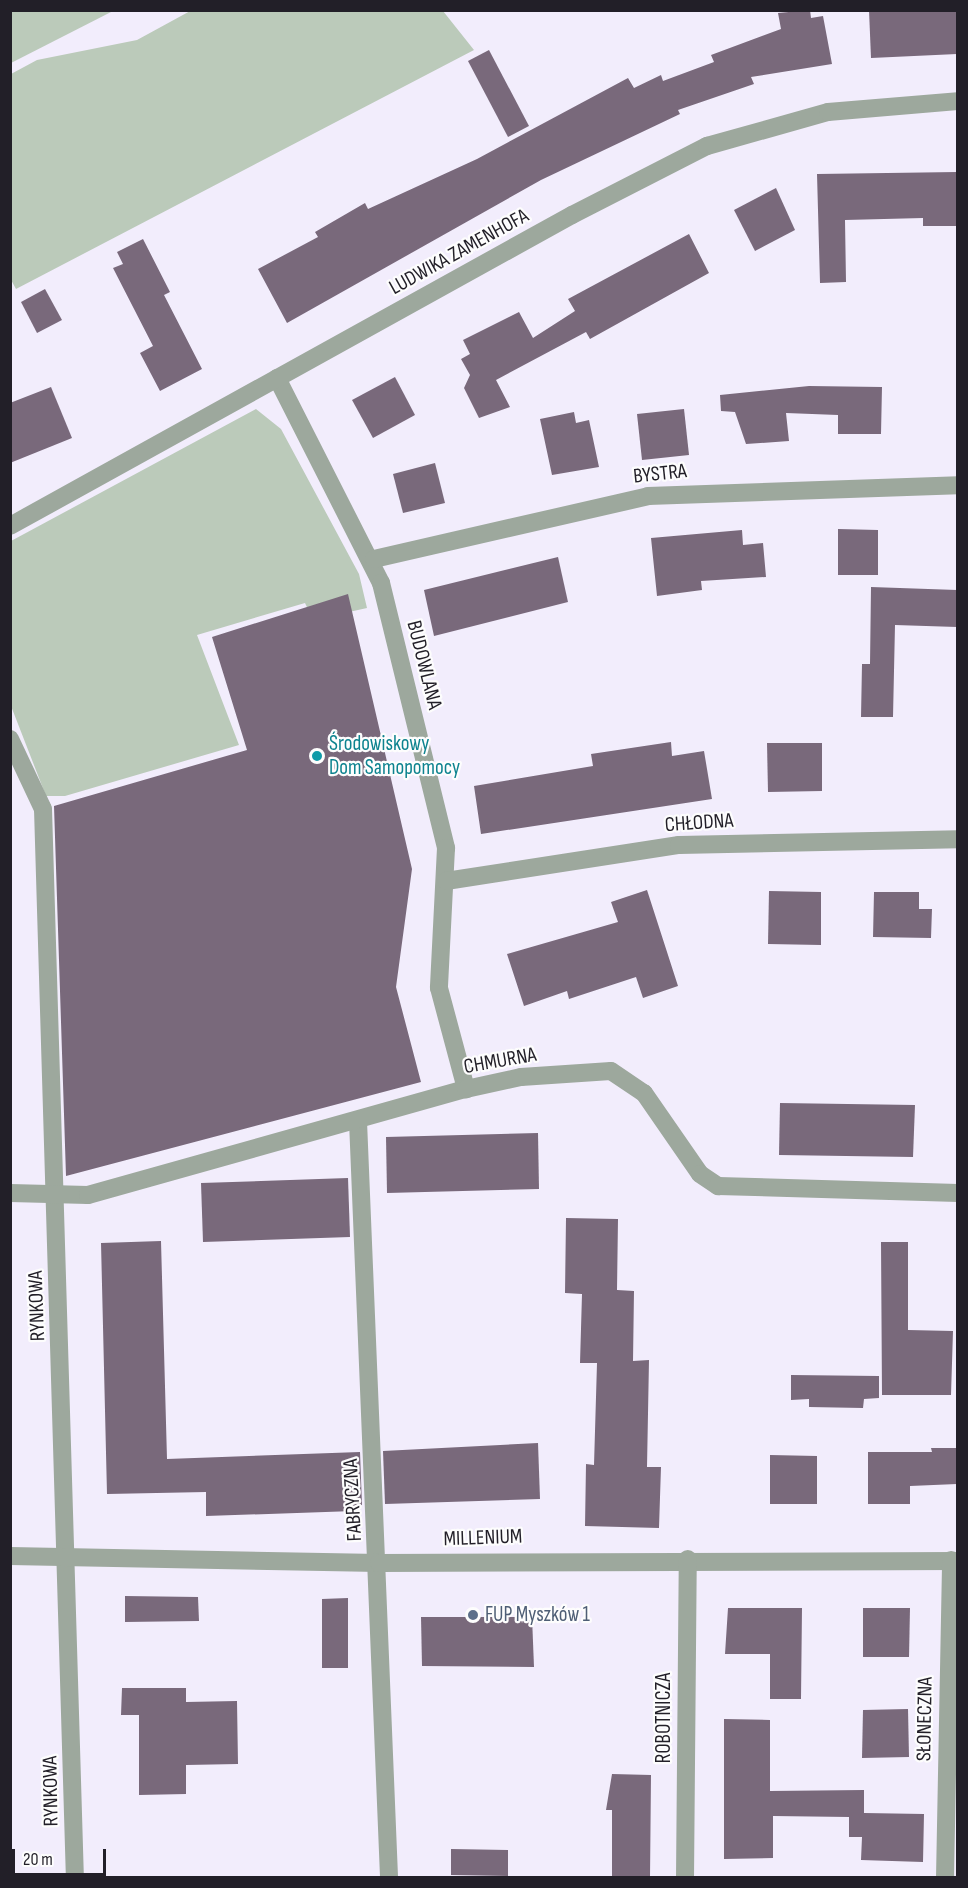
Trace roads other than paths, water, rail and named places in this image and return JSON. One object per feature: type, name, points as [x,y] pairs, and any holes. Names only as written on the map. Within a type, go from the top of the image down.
[{"type":"street","name":"LUDWIKA ZAMENHOFA","points":[[10,526],[707,146],[828,112],[957,100]]},
{"type":"street","name":"BUDOWLANA","points":[[278,378],[374,559],[446,848],[439,988],[466,1089]]},
{"type":"street","name":"BYSTRA","points":[[374,559],[648,496],[957,485]]},
{"type":"street","name":"RYNKOWA","points":[[10,739],[43,809],[55,1194],[70,1559],[75,1878]]},
{"type":"street","name":"CHŁODNA","points":[[446,881],[679,845],[957,839]]},
{"type":"street","name":"CHMURNA","points":[[10,1193],[88,1195],[466,1089],[521,1077],[611,1071],[644,1093],[700,1174],[718,1186],[957,1192]]},
{"type":"street","name":"FABRYCZNA","points":[[358,1121],[379,1563],[389,1878]]},
{"type":"street","name":"MILLENIUM","points":[[10,1556],[70,1559],[379,1563],[688,1559],[954,1561]]},
{"type":"street","name":"ROBOTNICZA","points":[[685,1878],[688,1559]]},
{"type":"street","name":"SŁONECZNA","points":[[945,1878],[954,1561]]},
{"type":"place","name":"Środowiskowy Dom Samopomocy","points":[[317,756]]},
{"type":"place","name":"FUP Myszków 1","points":[[473,1615]]}]
